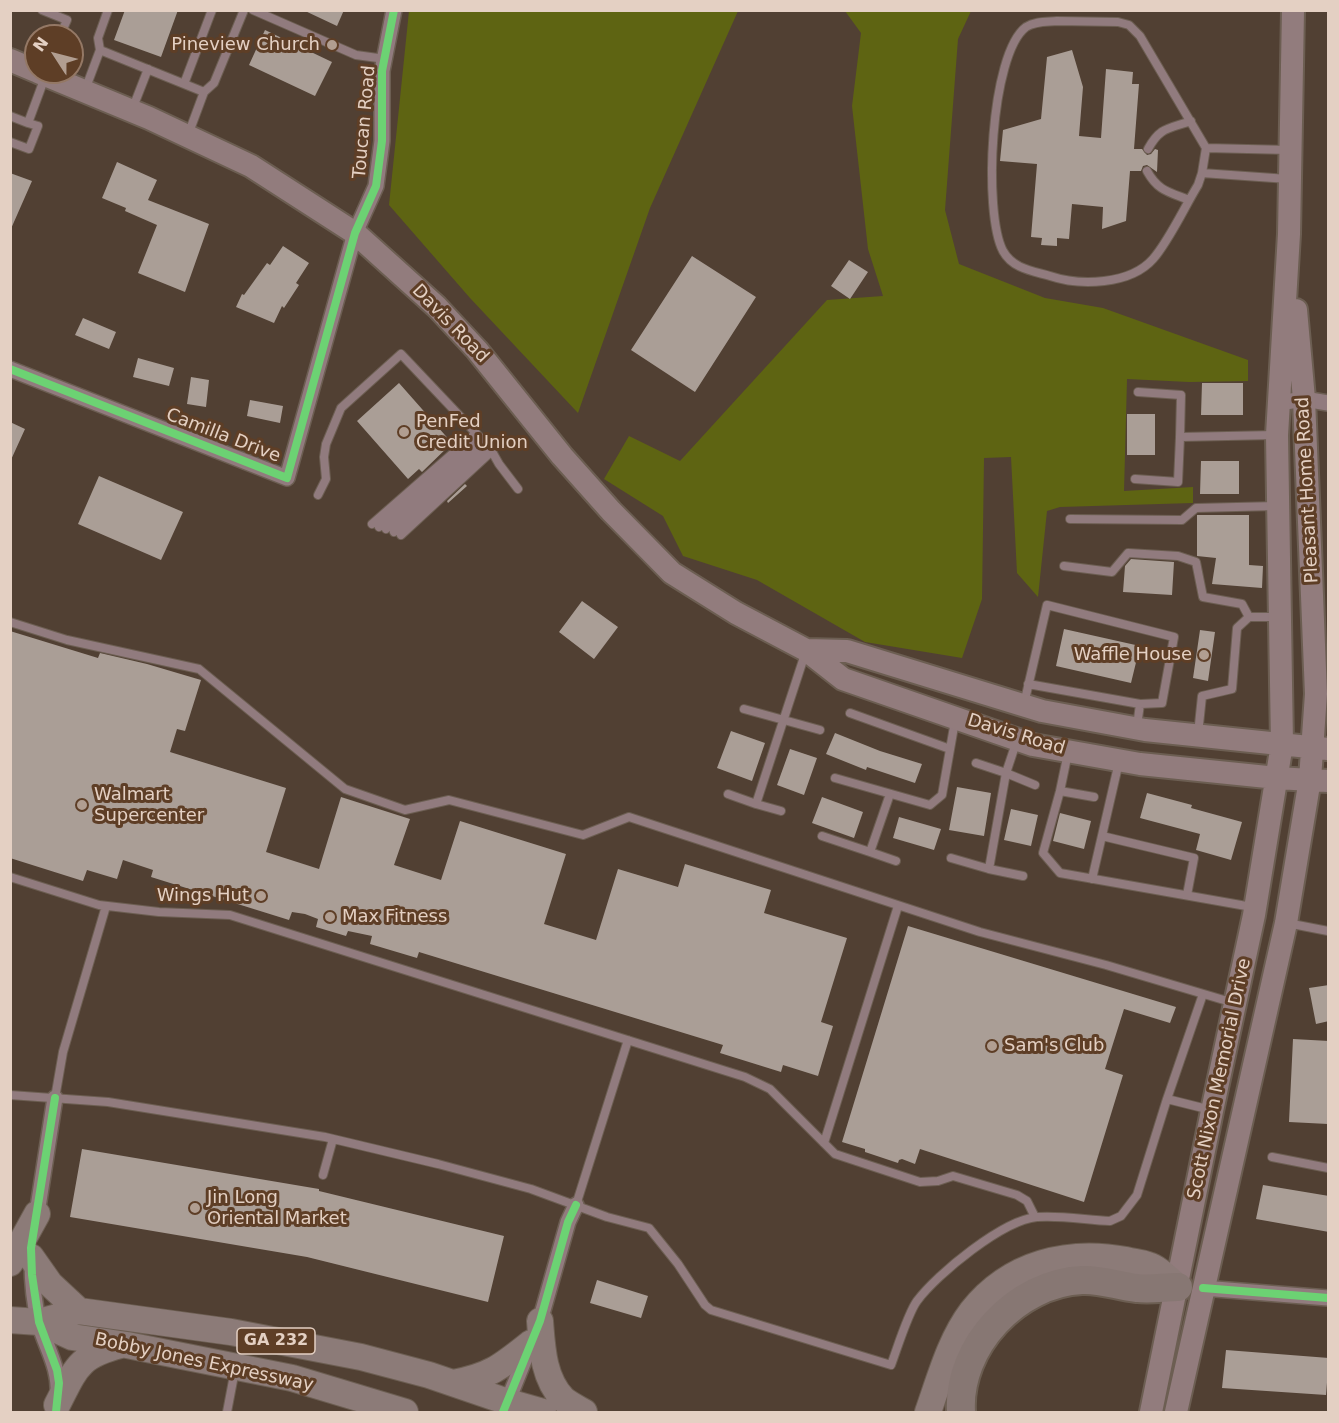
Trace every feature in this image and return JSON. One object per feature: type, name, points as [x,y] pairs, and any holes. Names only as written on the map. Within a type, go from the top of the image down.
[{"type":"highway","points":[[961,1413],[964,1383],[973,1357],[989,1331],[1014,1305],[1035,1292],[1057,1284],[1083,1280],[1138,1288],[1191,1287]]},
{"type":"main road","name":"Pleasant Home Road","points":[[1282,744],[1277,435],[1289,234],[1293,10]]},
{"type":"main road","name":"Davis Road","points":[[10,60],[24,66]]},
{"type":"main road","name":"Davis Road","points":[[66,84],[251,166],[355,233],[437,307],[477,350],[562,456],[672,573],[736,614],[807,650],[843,679],[1033,745],[1140,764],[1276,778],[1319,780]]},
{"type":"main road","name":"Pleasant Home Road","points":[[1289,234],[1304,399],[1320,748]]},
{"type":"main road","name":"Davis Road","points":[[807,650],[847,651],[1026,695],[1042,711],[1137,729],[1320,748]]},
{"type":"main road","name":"Scott Nixon Memorial Drive","points":[[1176,1413],[1212,1111],[1255,907],[1282,744]]},
{"type":"main road","name":"Scott Nixon Memorial Drive","points":[[1151,1413],[1191,1287],[1286,923],[1319,780],[1320,748]]},
{"type":"main road","points":[[36,1214],[21,1260],[79,1311]]},
{"type":"main road","points":[[928,1413],[948,1357],[972,1311],[1005,1280],[1023,1271],[1062,1257],[1107,1257],[1150,1265],[1191,1287]]},
{"type":"main road","name":"Bobby Jones Expressway","points":[[10,1320],[39,1322],[79,1311],[231,1332],[361,1357],[453,1383],[505,1408],[543,1413]]},
{"type":"main road","name":"Bobby Jones Expressway","points":[[39,1322],[72,1337],[292,1378],[405,1413]]},
{"type":"main road","points":[[453,1383],[486,1375],[501,1366],[536,1332],[552,1382],[565,1400],[584,1413]]},
{"type":"main road","points":[[57,1409],[81,1362],[101,1350],[123,1345]]},
{"type":"street","name":"Toucan Road","points":[[355,233],[376,186],[382,141],[382,71],[394,10]]},
{"type":"street","name":"Camilla Drive","points":[[10,369],[287,478],[355,233]]},
{"type":"street","points":[[1279,403],[1304,399],[1329,404]]},
{"type":"street","points":[[36,1214],[55,1098]]},
{"type":"street","points":[[505,1408],[536,1332],[568,1222],[576,1205]]},
{"type":"street","points":[[21,1260],[32,1275],[39,1322],[57,1370],[59,1383],[57,1409]]},
{"type":"street","points":[[1191,1287],[1329,1298]]},
{"type":"lane","points":[[42,10],[67,20],[65,24]]},
{"type":"lane","points":[[84,92],[100,50],[98,38],[108,10]]},
{"type":"lane","points":[[184,84],[212,10]]},
{"type":"lane","points":[[187,136],[204,92],[214,83],[244,10]]},
{"type":"lane","points":[[253,10],[356,55],[385,59]]},
{"type":"lane","points":[[1118,22],[1129,25],[1140,36],[1151,53],[1206,148],[1198,185],[1152,260],[1138,270],[1117,279],[1095,282],[1066,281],[1022,268],[1011,262],[1003,251],[994,217],[991,162],[1001,79],[1016,39],[1024,28],[1034,23],[1118,22]]},
{"type":"lane","points":[[100,50],[204,92]]},
{"type":"lane","points":[[131,111],[148,69]]},
{"type":"lane","points":[[28,123],[38,84]]},
{"type":"lane","points":[[10,116],[38,126],[29,149],[10,142]]},
{"type":"lane","points":[[1148,149],[1156,135],[1191,122]]},
{"type":"lane","points":[[1206,148],[1290,150]]},
{"type":"lane","points":[[1147,171],[1154,183],[1161,189],[1189,200]]},
{"type":"lane","points":[[1202,172],[1290,179]]},
{"type":"lane","points":[[318,495],[326,479],[324,457],[327,444],[341,408],[401,354],[484,442],[518,489]]},
{"type":"lane","points":[[1135,479],[1178,482],[1180,437],[1181,395],[1138,392]]},
{"type":"lane","points":[[1180,437],[1277,435]]},
{"type":"lane","points":[[386,530],[484,442]]},
{"type":"lane","points":[[386,530],[484,442]]},
{"type":"lane","points":[[386,530],[484,442]]},
{"type":"lane","points":[[1070,519],[1182,520],[1196,508],[1278,506]]},
{"type":"lane","points":[[1064,566],[1112,572],[1128,553],[1178,556],[1196,562],[1203,597],[1242,604],[1249,617]]},
{"type":"lane","points":[[1047,604],[1174,637],[1162,703],[1140,704],[1026,695],[1047,604]]},
{"type":"lane","points":[[1198,736],[1202,696],[1232,690],[1237,628],[1249,617],[1281,617]]},
{"type":"lane","points":[[10,622],[67,640],[199,669],[345,789],[405,810],[449,800],[583,835],[629,817],[980,932],[1106,965],[1234,1003]]},
{"type":"lane","points":[[756,804],[807,650]]},
{"type":"lane","points":[[1137,729],[1140,704]]},
{"type":"lane","points":[[744,709],[820,730]]},
{"type":"lane","points":[[850,713],[950,749]]},
{"type":"lane","points":[[836,778],[930,805],[942,795],[956,717]]},
{"type":"lane","points":[[989,869],[1006,772],[1017,739]]},
{"type":"lane","points":[[1068,752],[1043,854],[1060,873],[1255,907]]},
{"type":"lane","points":[[1092,879],[1119,760]]},
{"type":"lane","points":[[976,763],[1035,784]]},
{"type":"lane","points":[[1060,791],[1094,797]]},
{"type":"lane","points":[[728,794],[781,811]]},
{"type":"lane","points":[[870,852],[890,794]]},
{"type":"lane","points":[[822,836],[897,861]]},
{"type":"lane","points":[[1102,836],[1194,858],[1187,895]]},
{"type":"lane","points":[[951,858],[1023,876]]},
{"type":"lane","points":[[10,877],[106,906],[159,912],[230,915],[745,1077],[770,1089],[835,1154],[920,1182],[938,1181],[953,1176],[1017,1196],[1027,1201],[1035,1217]]},
{"type":"lane","points":[[55,1098],[63,1052],[106,906]]},
{"type":"lane","points":[[824,1143],[898,906]]},
{"type":"lane","points":[[1286,923],[1328,930]]},
{"type":"lane","points":[[10,1095],[108,1102],[333,1139],[531,1189],[607,1217],[649,1228],[711,1310],[891,1365],[916,1302],[981,1243],[1012,1226],[1035,1217],[1110,1221],[1121,1216],[1137,1196],[1203,994]]},
{"type":"lane","points":[[576,1205],[628,1040]]},
{"type":"lane","points":[[1167,1099],[1212,1111]]},
{"type":"lane","points":[[323,1175],[333,1139]]},
{"type":"lane","points":[[1272,1157],[1329,1168]]},
{"type":"lane","points":[[227,1413],[235,1367]]},
{"type":"green space","points":[[409,11],[738,11],[650,208],[578,413],[470,298],[389,205]]},
{"type":"green space","points":[[845,11],[971,11],[958,39],[945,210],[959,264],[1045,298],[1103,308],[1248,360],[1248,381],[1189,382],[1127,379],[1124,491],[1193,487],[1193,503],[1060,507],[1047,511],[1038,597],[1017,573],[1011,457],[984,458],[982,599],[962,658],[865,642],[757,580],[683,556],[663,516],[604,479],[629,436],[680,461],[827,300],[883,296],[868,249],[852,106],[861,33]]},
{"type":"building","points":[[125,10],[178,10],[161,57],[114,40]]},
{"type":"building","points":[[303,10],[344,10],[337,26]]},
{"type":"building","points":[[265,30],[332,62],[315,96],[249,65]]},
{"type":"building","points":[[1072,50],[1083,87],[1079,136],[1101,138],[1106,69],[1133,72],[1132,84],[1139,84],[1134,149],[1142,149],[1147,155],[1155,149],[1158,150],[1157,172],[1147,165],[1143,166],[1141,171],[1130,171],[1126,221],[1102,229],[1103,207],[1072,204],[1069,239],[1057,238],[1057,246],[1041,245],[1042,238],[1031,237],[1037,164],[1000,161],[1003,130],[1041,119],[1047,57]]},
{"type":"building","points":[[117,162],[157,180],[148,200],[209,224],[185,292],[138,273],[157,225],[102,198]]},
{"type":"building","points":[[10,173],[32,181],[10,231]]},
{"type":"building","points":[[283,246],[309,263],[296,283],[299,285],[284,308],[282,306],[274,323],[236,307],[242,294],[244,295],[267,263],[270,265]]},
{"type":"building","points":[[692,256],[756,297],[695,392],[631,350]]},
{"type":"building","points":[[849,260],[868,272],[850,299],[831,286]]},
{"type":"building","points":[[83,318],[116,332],[109,349],[75,335]]},
{"type":"building","points":[[138,358],[174,368],[169,386],[133,377]]},
{"type":"building","points":[[191,377],[209,380],[206,407],[187,404]]},
{"type":"building","name":"PenFed Credit Union","points":[[399,383],[452,443],[422,472],[419,469],[408,479],[357,421]]},
{"type":"building","points":[[1202,383],[1243,383],[1243,415],[1201,415]]},
{"type":"building","points":[[250,400],[283,406],[280,423],[247,416]]},
{"type":"building","points":[[1127,414],[1155,414],[1155,455],[1127,455]]},
{"type":"building","points":[[10,422],[25,429],[10,462]]},
{"type":"building","points":[[1201,461],[1239,461],[1239,494],[1200,494]]},
{"type":"building","points":[[99,476],[183,512],[161,560],[78,524]]},
{"type":"building","points":[[465,484],[467,486],[448,503],[447,501]]},
{"type":"building","points":[[1197,515],[1249,515],[1249,565],[1263,566],[1262,588],[1212,584],[1216,558],[1197,556]]},
{"type":"building","points":[[1131,559],[1174,562],[1172,595],[1123,592],[1125,566]]},
{"type":"building","points":[[582,601],[618,627],[594,659],[559,632]]},
{"type":"building","points":[[1064,629],[1140,646],[1131,683],[1056,666]]},
{"type":"building","name":"Waffle House","points":[[1200,630],[1215,632],[1208,681],[1193,678]]},
{"type":"building","points":[[10,631],[98,658],[100,653],[201,680],[185,731],[177,729],[170,752],[286,788],[266,852],[319,869],[341,797],[410,819],[394,865],[441,880],[460,821],[566,854],[544,924],[596,940],[618,869],[678,887],[685,864],[771,890],[764,913],[847,938],[821,1022],[833,1026],[818,1076],[783,1065],[781,1072],[720,1053],[723,1045],[419,952],[417,958],[370,944],[372,936],[348,931],[346,936],[316,927],[318,919],[305,914],[292,912],[289,920],[151,877],[153,870],[123,860],[117,879],[87,870],[83,881],[10,858]]},
{"type":"building","points":[[731,731],[765,743],[752,781],[717,768]]},
{"type":"building","points":[[835,733],[880,751],[922,764],[915,783],[867,767],[866,770],[826,754]]},
{"type":"building","points":[[790,749],[817,758],[804,795],[777,785]]},
{"type":"building","points":[[957,787],[991,793],[984,836],[949,830]]},
{"type":"building","points":[[1147,793],[1242,822],[1231,860],[1196,850],[1200,834],[1140,818]]},
{"type":"building","points":[[822,797],[863,812],[854,838],[812,823]]},
{"type":"building","points":[[1011,809],[1038,815],[1031,846],[1004,840]]},
{"type":"building","points":[[1060,813],[1091,821],[1084,849],[1053,841]]},
{"type":"building","points":[[899,817],[941,829],[934,850],[893,838]]},
{"type":"building","name":"Sam's Club","points":[[908,926],[1176,1007],[1170,1023],[1124,1009],[1105,1069],[1123,1075],[1084,1202],[920,1149],[915,1164],[902,1159],[898,1163],[842,1142]]},
{"type":"building","points":[[1329,985],[1329,1021],[1316,1024],[1309,988]]},
{"type":"building","points":[[1293,1039],[1329,1041],[1328,1124],[1289,1122]]},
{"type":"building","points":[[82,1149],[319,1189],[319,1191],[504,1236],[488,1302],[307,1257],[70,1217]]},
{"type":"building","points":[[1263,1185],[1329,1196],[1329,1232],[1256,1219]]},
{"type":"building","points":[[597,1280],[648,1296],[641,1318],[590,1303]]},
{"type":"building","points":[[1226,1350],[1329,1358],[1326,1395],[1222,1388]]},
{"type":"cycle path","points":[[10,369],[287,478],[355,233],[376,186],[382,141],[382,71],[394,10]]},
{"type":"cycle path","points":[[55,1098],[31,1248],[32,1275],[39,1322],[57,1370],[59,1383],[56,1412]]},
{"type":"cycle path","points":[[503,1412],[540,1321],[568,1222],[576,1205]]},
{"type":"cycle path","points":[[1203,1288],[1328,1298]]},
{"type":"place","name":"Pineview Church","points":[[332,45]]},
{"type":"place","name":"PenFed Credit Union","points":[[404,432]]},
{"type":"place","name":"Waffle House","points":[[1204,655]]},
{"type":"place","name":"Walmart Supercenter","points":[[82,805]]},
{"type":"place","name":"Wings Hut","points":[[261,896]]},
{"type":"place","name":"Max Fitness","points":[[330,917]]},
{"type":"place","name":"Sam's Club","points":[[992,1046]]},
{"type":"place","name":"Jin Long Oriental Market","points":[[195,1208]]}]
